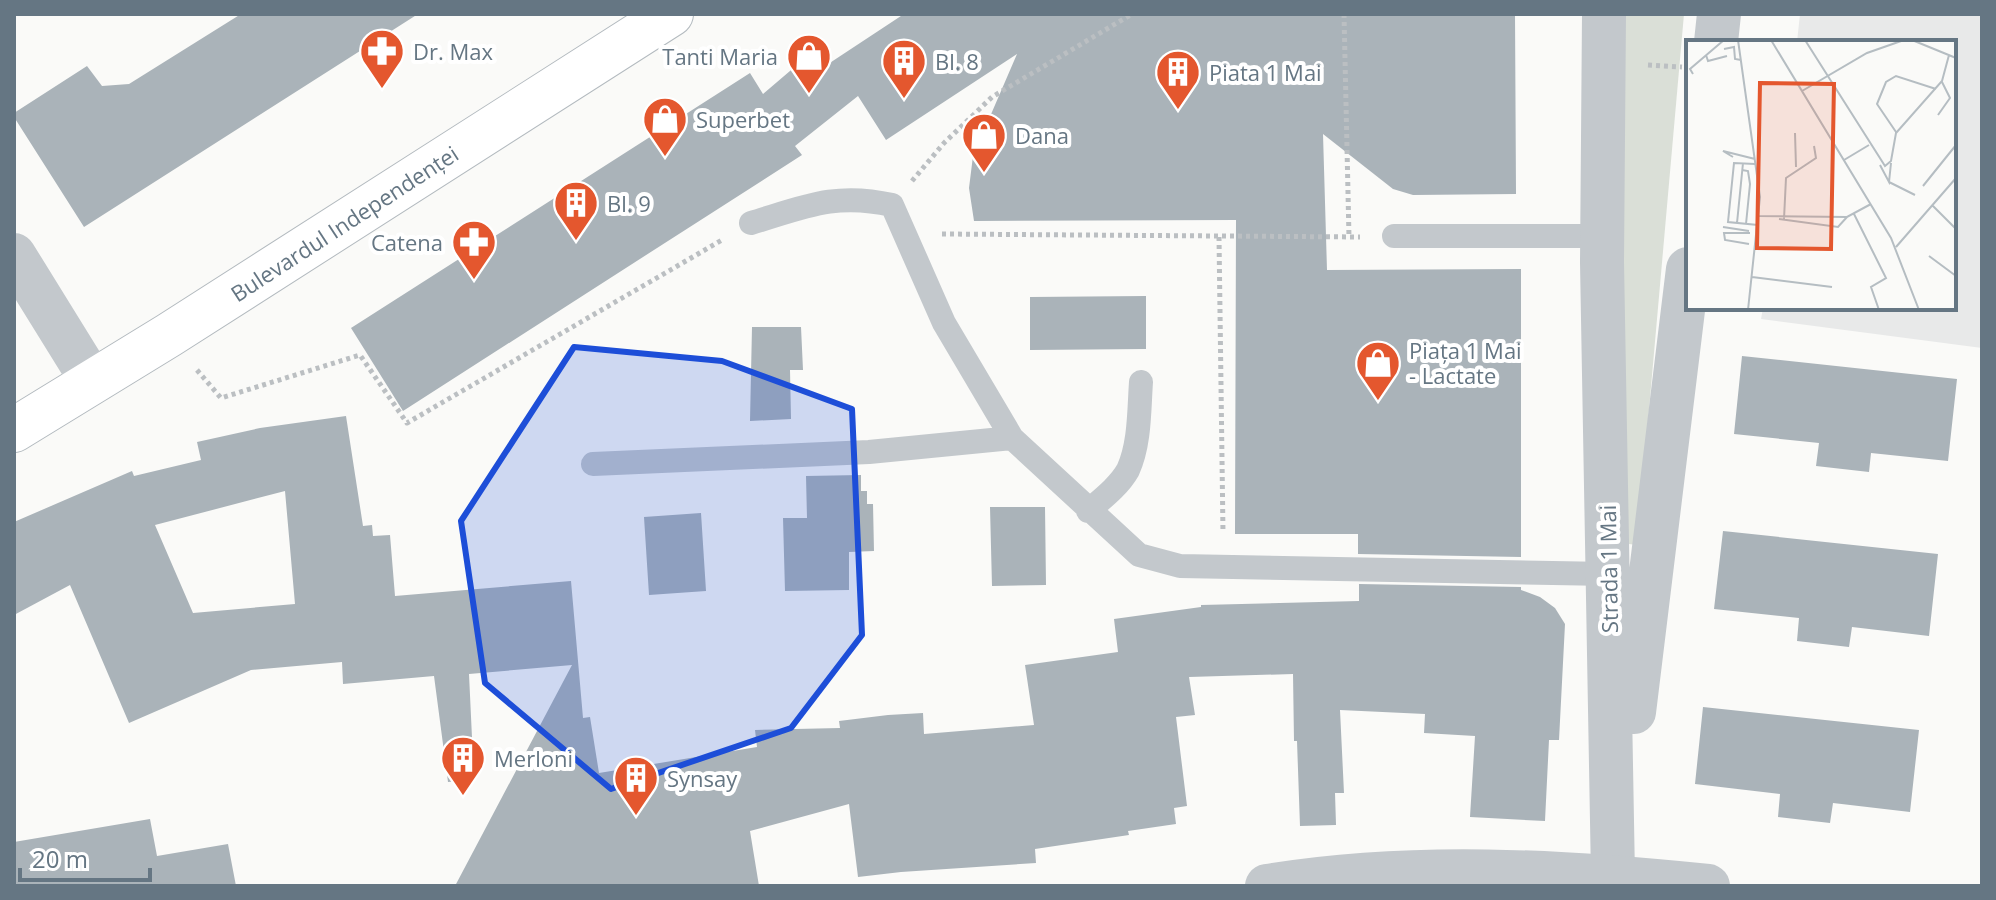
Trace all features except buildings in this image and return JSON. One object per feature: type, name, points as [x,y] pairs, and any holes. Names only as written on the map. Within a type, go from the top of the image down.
[{"type":"main road","name":"Bulevardul Independenței","points":[[14,430],[169,335],[671,14]]},
{"type":"street","name":"Strada 1 Mai","points":[[1604,14],[1602,249],[1630,575],[1613,877]]},
{"type":"street","points":[[1716,40],[1719,14]]},
{"type":"street","points":[[14,255],[92,381]]},
{"type":"street","points":[[1630,575],[1686,280]]},
{"type":"street","points":[[1267,886],[1352,875],[1443,870],[1523,871],[1708,886]]},
{"type":"lane","points":[[751,223],[825,200],[868,200],[892,205],[944,323],[1012,438],[1139,555],[1180,566],[1630,575]]},
{"type":"lane","points":[[1394,236],[1602,249]]},
{"type":"lane","points":[[1088,511],[1111,491],[1128,469],[1138,429],[1141,382]]},
{"type":"lane","points":[[593,464],[869,452],[1012,438]]},
{"type":"path","points":[[892,205],[944,143],[992,97],[1132,14]]},
{"type":"path","points":[[1344,14],[1349,237]]},
{"type":"path","points":[[169,335],[221,398],[360,355],[407,423],[751,223]]},
{"type":"path","points":[[905,234],[1394,236]]},
{"type":"path","points":[[1219,237],[1223,566]]},
{"type":"highlighted area","points":[[574,347],[722,361],[852,409],[862,635],[791,728],[611,789],[485,683],[461,521]]},
{"type":"shaded area","points":[[1623,14],[1684,14],[1637,545],[1621,543]]},
{"type":"shaded area","points":[[1800,14],[1982,14],[1982,348],[1761,319],[1763,310],[1956,310],[1956,40],[1797,40]]},
{"type":"place","name":"Dr. Max","points":[[382,90]]},
{"type":"place","name":"Tanti Maria","points":[[809,95]]},
{"type":"place","name":"Bl. 8","points":[[904,100]]},
{"type":"place","name":"Piata 1 Mai","points":[[1178,111]]},
{"type":"place","name":"Superbet","points":[[665,158]]},
{"type":"place","name":"Dana","points":[[984,174]]},
{"type":"place","name":"Bl. 9","points":[[576,242]]},
{"type":"place","name":"Catena","points":[[474,281]]},
{"type":"place","name":"Piața 1 Mai - Lactate","points":[[1378,402]]},
{"type":"place","name":"Merloni","points":[[463,797]]},
{"type":"place","name":"Synsay","points":[[636,817]]}]
